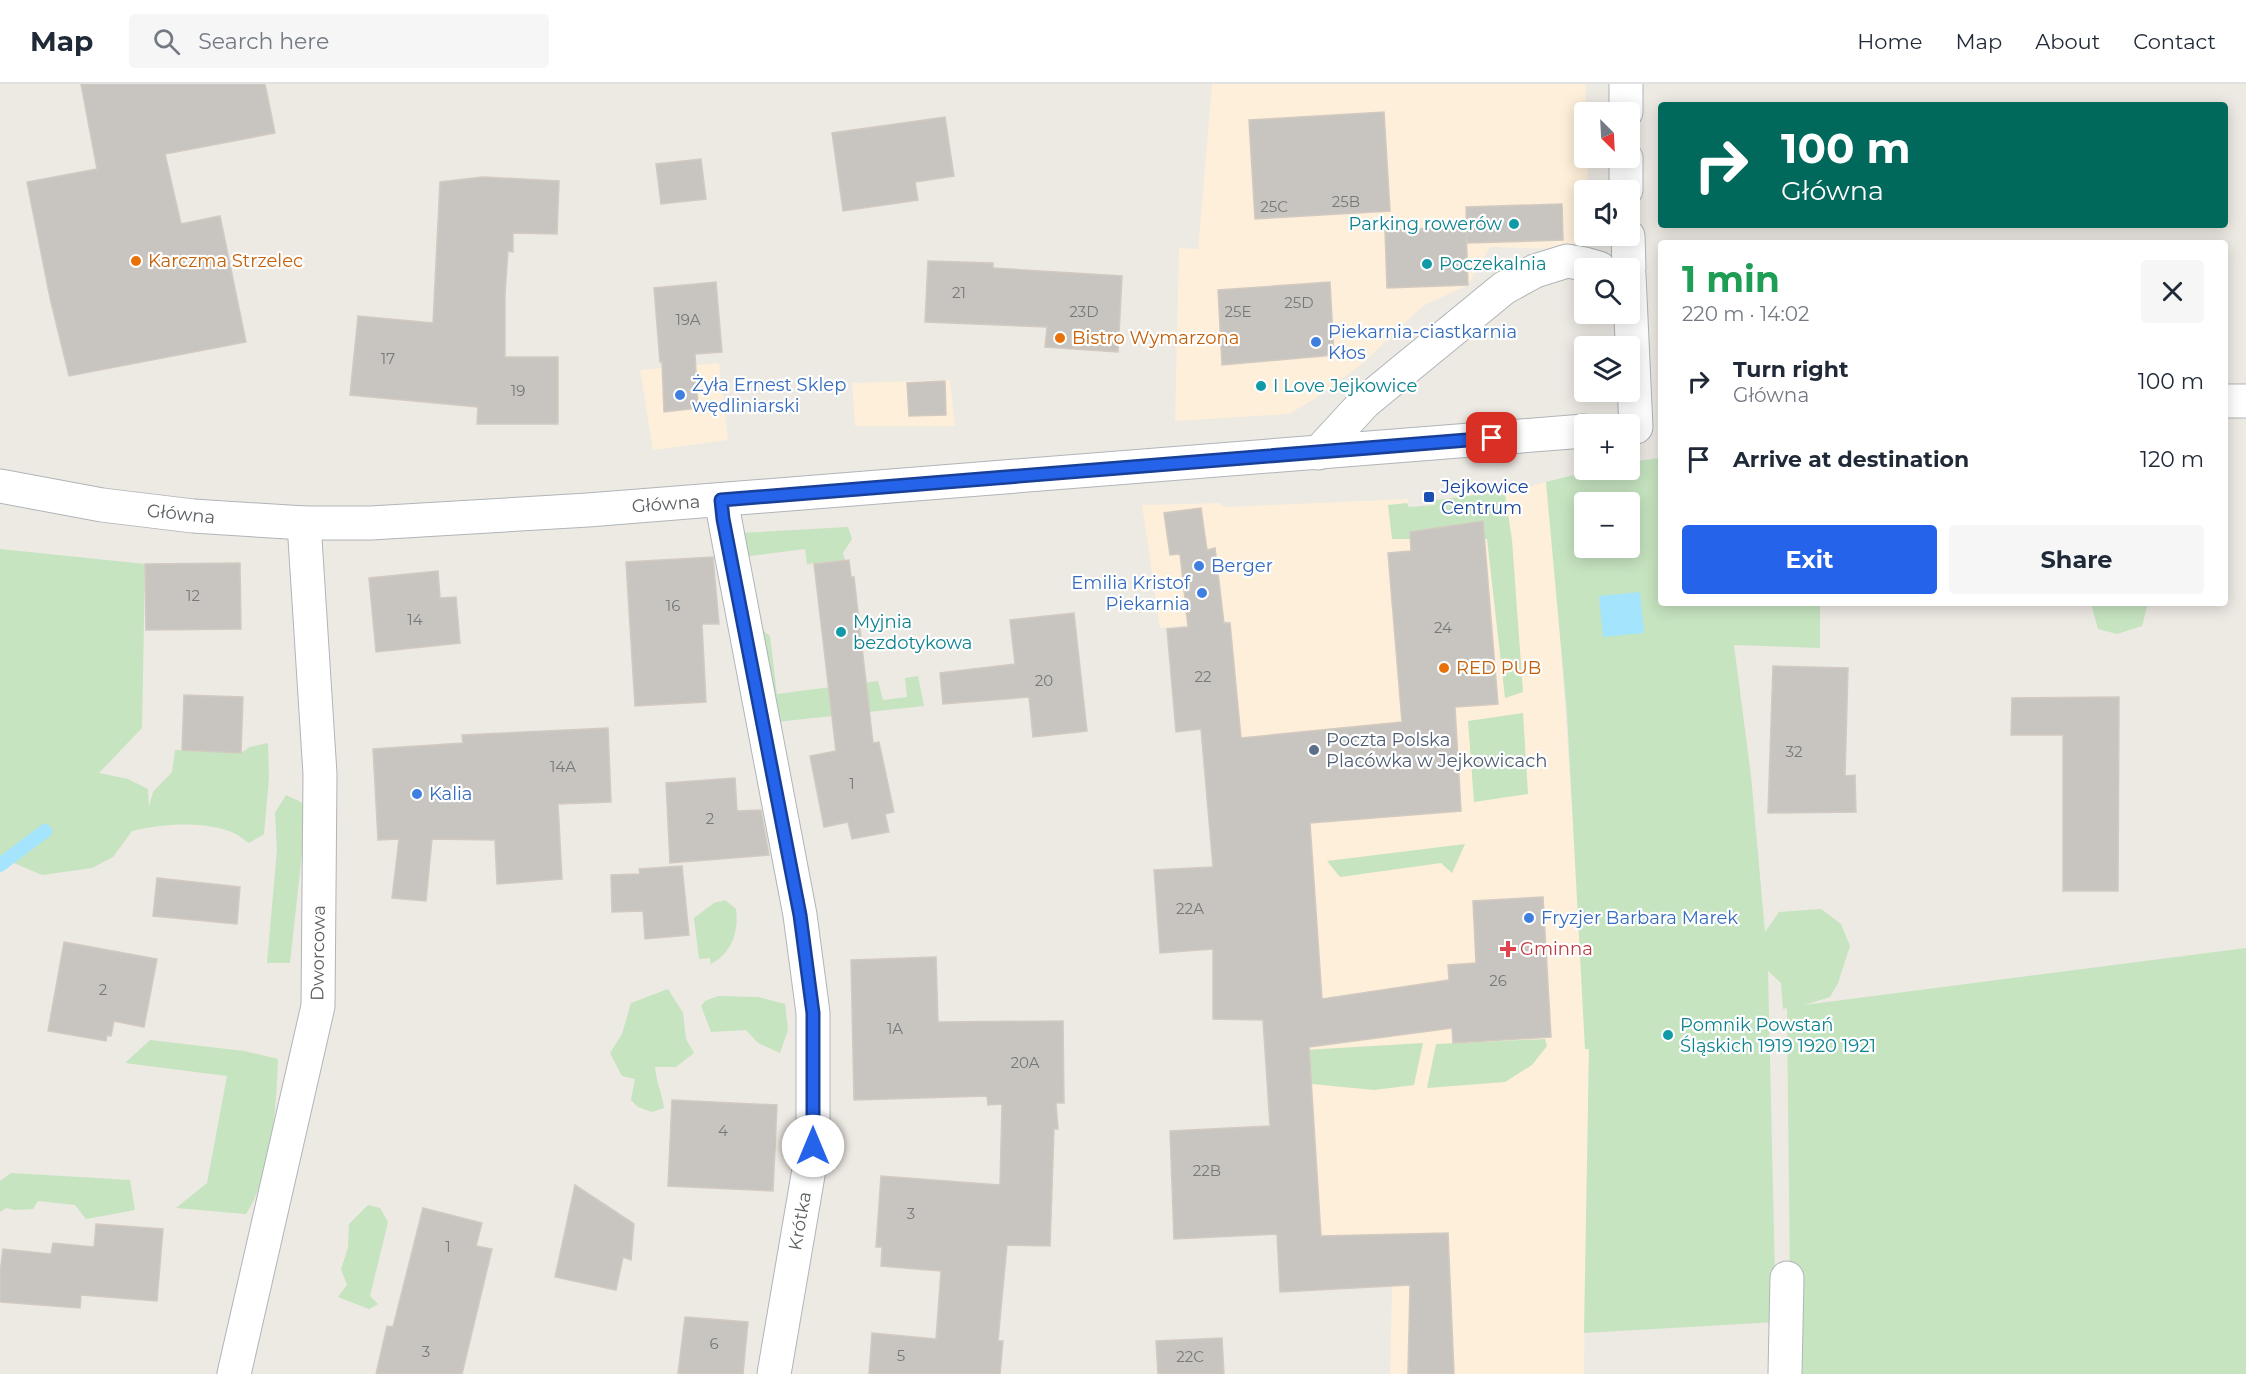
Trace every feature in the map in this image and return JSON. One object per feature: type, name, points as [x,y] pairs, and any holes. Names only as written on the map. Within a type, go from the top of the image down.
[{"type":"street","points":[[1626,84],[1626,102]]},
{"type":"street","points":[[1318,453],[1365,402],[1504,288],[1535,271],[1567,261],[1574,262]]},
{"type":"street","points":[[1632,324],[1642,427]]},
{"type":"street","points":[[2228,401],[2246,401]]},
{"type":"street","name":"Główna","points":[[0,486],[102,505],[246,521],[382,522],[721,500],[1574,432]]},
{"type":"street","name":"Krótka","points":[[721,500],[800,915],[813,1013],[813,1146],[774,1374]]},
{"type":"street","name":"Dworcowa","points":[[234,1374],[318,1006],[320,774],[304,523]]},
{"type":"street","points":[[1785,1374],[1787,1278]]},
{"type":"shaded area","points":[[1212,84],[1586,84],[1586,102],[1574,102],[1574,168],[1587,168],[1588,180],[1574,180],[1574,244],[1553,249],[1490,247],[1468,285],[1423,306],[1363,363],[1316,398],[1289,414],[1175,421],[1179,248],[1198,249]]},
{"type":"shaded area","points":[[719,363],[728,440],[653,450],[640,370]]},
{"type":"shaded area","points":[[950,380],[955,426],[855,426],[852,383]]},
{"type":"shaded area","points":[[1546,482],[1556,575],[1589,1055],[1584,1374],[1390,1374],[1392,1286],[1280,1292],[1253,864],[1230,621],[1160,628],[1142,505],[1219,503],[1225,507],[1408,499],[1409,507],[1435,505],[1435,500],[1475,494],[1497,492],[1501,495]]},
{"type":"green space","points":[[1658,458],[1658,606],[1820,606],[1820,648],[1734,645],[1751,776],[1765,932],[1779,912],[1821,909],[1841,924],[1850,946],[1838,983],[1830,997],[1804,1005],[2246,948],[2246,1374],[1791,1374],[1787,1008],[1783,1009],[1781,983],[1768,971],[1776,1322],[1584,1333],[1589,1049],[1585,1049],[1567,713],[1546,482],[1574,475],[1574,480],[1640,480],[1640,461]]},
{"type":"green space","points":[[1497,492],[1499,496],[1505,494],[1512,540],[1523,692],[1505,698],[1487,539],[1392,539],[1388,505],[1407,503],[1409,507],[1435,505],[1435,500]]},
{"type":"green space","points":[[848,527],[852,539],[843,553],[845,560],[807,564],[805,549],[742,557],[741,533]]},
{"type":"green space","points":[[0,549],[145,564],[142,728],[99,773],[128,779],[148,789],[149,807],[153,792],[172,772],[175,750],[241,753],[250,747],[268,743],[269,778],[264,834],[249,843],[234,833],[217,828],[193,825],[156,827],[132,831],[113,857],[92,868],[42,875],[7,860],[0,865]]},
{"type":"green space","points":[[2092,606],[2147,606],[2142,626],[2117,634],[2098,629]]},
{"type":"green space","points":[[755,624],[770,636],[777,694],[878,681],[883,700],[907,697],[905,678],[918,676],[924,706],[776,722]]},
{"type":"green space","points":[[1523,713],[1528,794],[1474,802],[1468,721]]},
{"type":"green space","points":[[286,795],[303,803],[302,853],[290,963],[267,963],[277,850],[275,813]]},
{"type":"green space","points":[[1465,844],[1452,873],[1441,863],[1340,877],[1327,861]]},
{"type":"green space","points":[[725,900],[736,909],[735,933],[729,948],[711,964],[710,958],[699,959],[694,918],[714,903]]},
{"type":"green space","points":[[668,989],[683,1013],[686,1039],[694,1053],[676,1067],[655,1067],[664,1108],[652,1112],[638,1107],[631,1100],[635,1079],[622,1076],[610,1053],[622,1034],[631,1003]]},
{"type":"green space","points":[[718,996],[758,997],[785,1004],[788,1030],[780,1053],[758,1043],[746,1030],[711,1032],[701,1006],[705,1001]]},
{"type":"green space","points":[[1545,1039],[1547,1046],[1532,1065],[1505,1082],[1427,1088],[1436,1044]]},
{"type":"green space","points":[[150,1040],[244,1051],[278,1059],[274,1119],[267,1159],[262,1179],[246,1214],[176,1208],[207,1183],[227,1076],[125,1063]]},
{"type":"green space","points":[[1423,1043],[1414,1085],[1374,1090],[1312,1084],[1305,1050]]},
{"type":"green space","points":[[11,1173],[130,1180],[135,1210],[86,1219],[75,1205],[38,1201],[33,1209],[6,1208],[0,1212],[0,1181]]},
{"type":"green space","points":[[368,1205],[380,1208],[388,1222],[370,1296],[378,1304],[369,1309],[338,1297],[347,1285],[341,1269],[348,1248],[349,1224]]},
{"type":"water","points":[[1640,592],[1644,633],[1603,637],[1599,596]]},
{"type":"building","name":"Karczma Strzelec","points":[[81,84],[265,84],[275,133],[165,154],[181,224],[220,216],[246,342],[69,376],[50,298],[27,182],[97,169]]},
{"type":"building","points":[[1384,112],[1390,211],[1255,219],[1249,120]]},
{"type":"building","points":[[945,117],[954,176],[915,182],[918,200],[843,211],[832,133]]},
{"type":"building","points":[[701,159],[706,199],[661,204],[656,164]]},
{"type":"building","points":[[483,177],[559,181],[557,234],[513,233],[513,252],[508,251],[505,294],[505,357],[558,357],[558,424],[477,424],[478,407],[350,395],[358,316],[433,323],[440,182]]},
{"type":"building","name":"Parking rowerów","points":[[1562,204],[1563,240],[1467,243],[1466,207]]},
{"type":"building","name":"Poczekalnia","points":[[1466,227],[1468,285],[1387,288],[1385,230]]},
{"type":"building","points":[[928,261],[993,263],[993,268],[1122,276],[1118,352],[1045,347],[1047,327],[925,322]]},
{"type":"building","points":[[716,282],[722,352],[695,354],[698,408],[664,412],[662,362],[660,362],[654,288]]},
{"type":"building","points":[[1330,282],[1334,355],[1222,365],[1218,290]]},
{"type":"building","points":[[945,381],[946,415],[909,416],[907,383]]},
{"type":"building","points":[[1201,508],[1207,550],[1215,548],[1224,623],[1230,623],[1241,738],[1402,722],[1388,553],[1411,551],[1410,532],[1483,521],[1498,704],[1455,707],[1461,811],[1310,823],[1322,999],[1449,980],[1448,965],[1476,963],[1473,901],[1543,897],[1551,1037],[1453,1043],[1452,1028],[1309,1047],[1321,1236],[1448,1233],[1454,1374],[1408,1374],[1410,1285],[1280,1292],[1277,1234],[1174,1239],[1170,1131],[1270,1126],[1263,1020],[1213,1019],[1213,949],[1160,953],[1154,870],[1213,867],[1201,729],[1176,732],[1167,629],[1188,627],[1180,554],[1170,555],[1164,513]]},
{"type":"building","points":[[713,557],[719,624],[702,624],[706,702],[635,706],[626,562]]},
{"type":"building","points":[[849,560],[851,577],[854,577],[873,743],[879,742],[894,812],[885,814],[889,832],[852,839],[848,822],[824,827],[810,756],[836,751],[814,564]]},
{"type":"building","points":[[240,563],[241,629],[146,630],[145,564]]},
{"type":"building","points":[[438,571],[440,598],[456,597],[460,643],[376,652],[369,578]]},
{"type":"building","points":[[1074,613],[1087,731],[1033,737],[1029,697],[943,704],[940,673],[1015,664],[1010,620]]},
{"type":"building","points":[[1773,666],[1848,668],[1845,776],[1855,775],[1856,812],[1768,813]]},
{"type":"building","points":[[184,695],[243,697],[241,753],[182,750]]},
{"type":"building","points":[[2119,697],[2118,891],[2063,891],[2063,735],[2011,735],[2012,698]]},
{"type":"building","points":[[608,728],[611,802],[558,804],[562,879],[497,884],[495,840],[432,839],[426,901],[392,898],[399,839],[378,840],[373,749],[463,743],[462,735]]},
{"type":"building","points":[[735,778],[737,811],[761,810],[769,855],[670,863],[666,783]]},
{"type":"building","points":[[682,866],[689,935],[645,939],[643,911],[612,912],[611,875],[640,874],[639,869]]},
{"type":"building","points":[[157,878],[240,887],[237,924],[153,916]]},
{"type":"building","points":[[64,942],[157,959],[144,1027],[114,1021],[111,1036],[107,1035],[106,1041],[48,1031]]},
{"type":"building","points":[[936,957],[938,1022],[1063,1021],[1064,1103],[1056,1103],[1058,1129],[1054,1129],[1050,1246],[1007,1245],[998,1341],[1003,1341],[1000,1374],[869,1374],[872,1333],[936,1339],[941,1271],[881,1266],[882,1247],[876,1247],[881,1176],[1000,1185],[1002,1104],[988,1105],[987,1096],[854,1100],[851,960]]},
{"type":"building","points":[[672,1100],[777,1105],[773,1191],[668,1186]]},
{"type":"building","points":[[575,1185],[634,1224],[631,1260],[623,1257],[616,1290],[555,1277]]},
{"type":"building","points":[[423,1208],[482,1223],[476,1246],[492,1249],[462,1374],[376,1374],[387,1326],[393,1327]]},
{"type":"building","points":[[96,1224],[163,1229],[157,1301],[81,1295],[80,1308],[0,1302],[3,1249],[51,1254],[53,1243],[94,1247]]},
{"type":"building","points":[[685,1317],[748,1322],[743,1374],[678,1374]]},
{"type":"building","points":[[1222,1338],[1224,1374],[1158,1374],[1156,1341]]},
{"type":"waterway","points":[[0,865],[45,831]]},
{"type":"place","name":"Parking rowerów","points":[[1514,224]]},
{"type":"place","name":"Karczma Strzelec","points":[[136,261]]},
{"type":"place","name":"Poczekalnia","points":[[1427,264]]},
{"type":"place","name":"Bistro Wymarzona","points":[[1060,338]]},
{"type":"place","name":"Piekarnia-ciastkarnia Kłos","points":[[1316,342]]},
{"type":"place","name":"I Love Jejkowice","points":[[1261,386]]},
{"type":"place","name":"Żyła Ernest Sklep wędliniarski","points":[[680,395]]},
{"type":"place","name":"Jejkowice Centrum","points":[[1429,497]]},
{"type":"place","name":"Berger","points":[[1199,566]]},
{"type":"place","name":"Emilia Kristof Piekarnia","points":[[1202,593]]},
{"type":"place","name":"Myjnia bezdotykowa","points":[[841,632]]},
{"type":"place","name":"RED PUB","points":[[1444,668]]},
{"type":"place","name":"Poczta Polska Placówka w Jejkowicach","points":[[1314,750]]},
{"type":"place","name":"Kalia","points":[[417,794]]},
{"type":"place","name":"Fryzjer Barbara Marek","points":[[1529,918]]},
{"type":"place","name":"Gminna","points":[[1508,949]]},
{"type":"place","name":"Pomnik Powstań Śląskich 1919 1920 1921","points":[[1668,1035]]},
{"type":"route","points":[[813,1146],[813,1013],[800,915],[721,500],[1492,438]]}]
